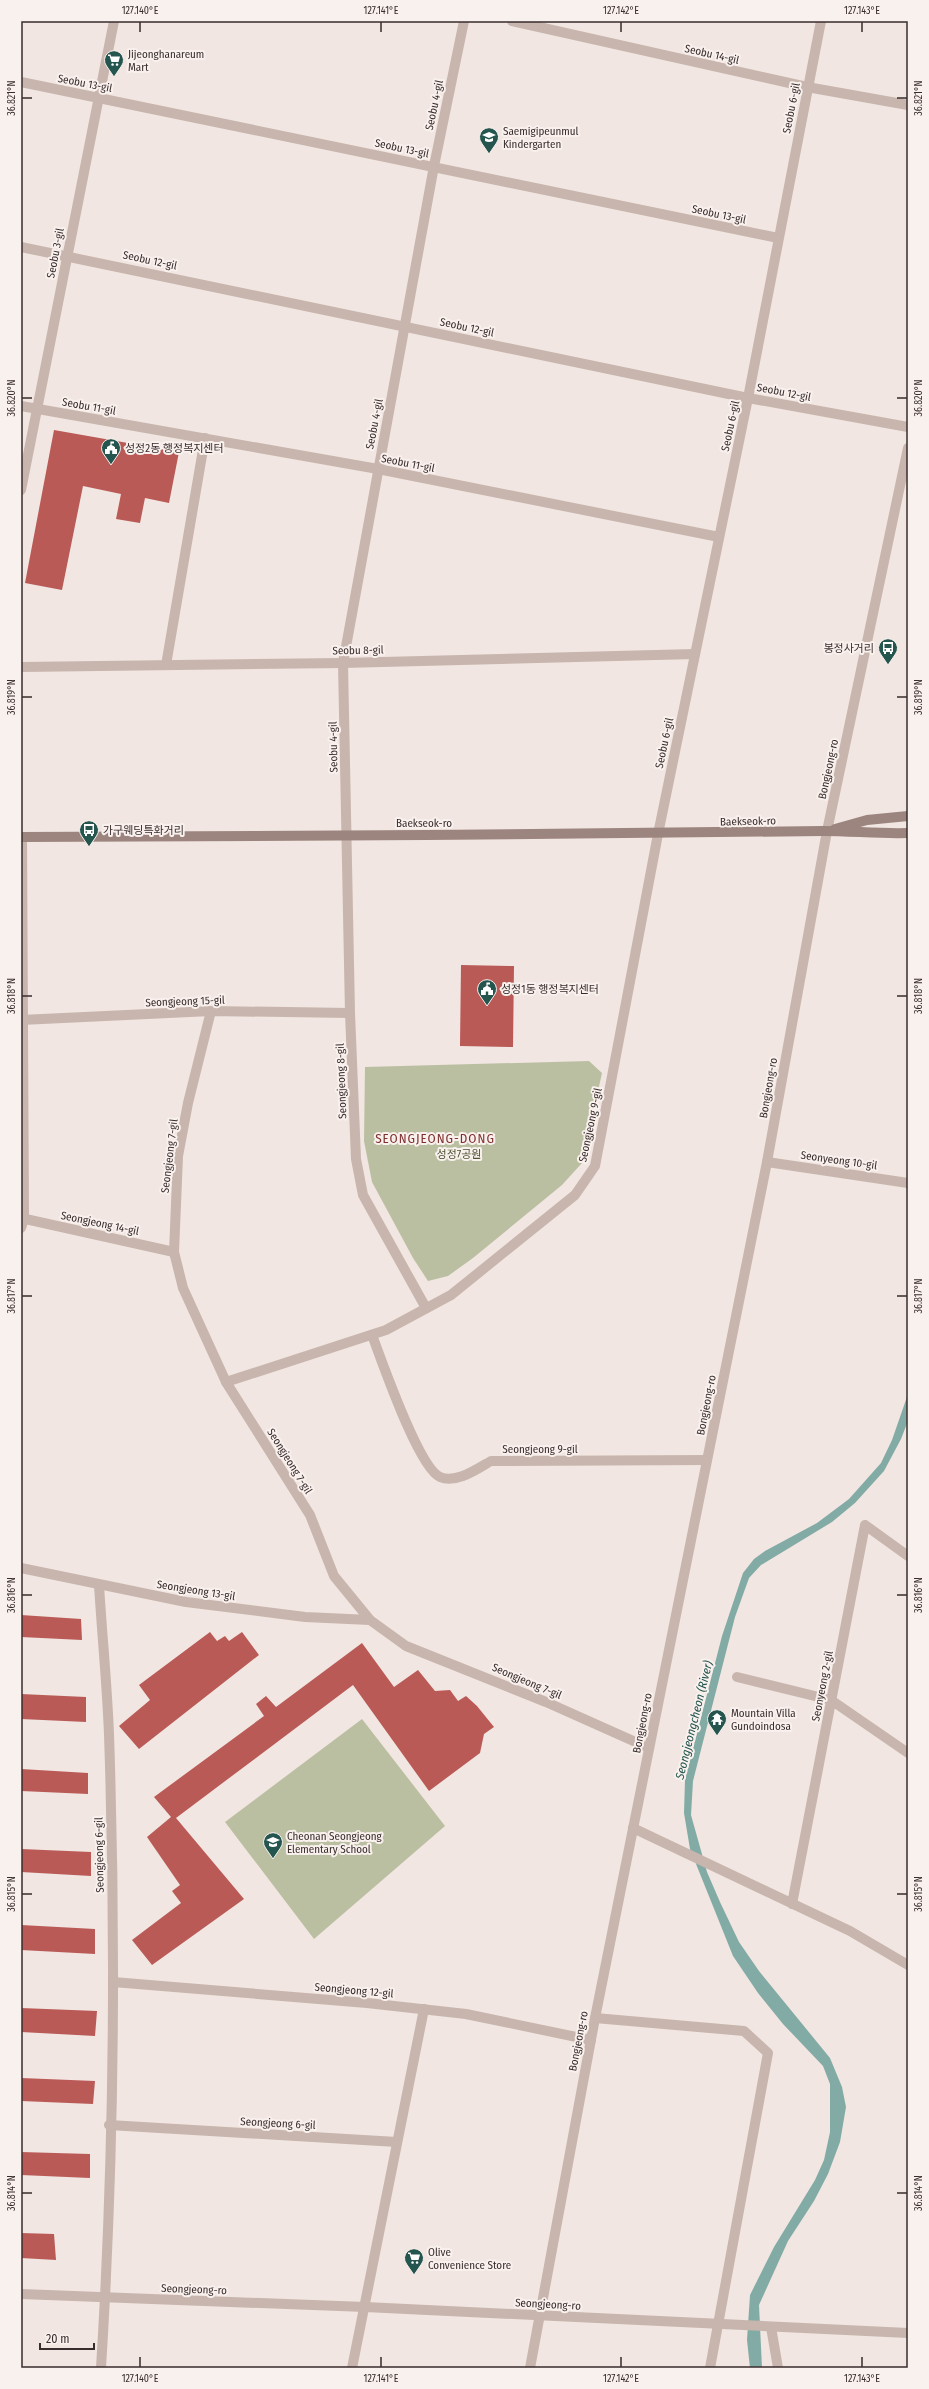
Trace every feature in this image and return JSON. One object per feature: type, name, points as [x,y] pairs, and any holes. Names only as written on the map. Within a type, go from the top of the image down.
[{"type":"main road","name":"Baekseok-ro","points":[[827,831],[867,820],[908,816]]},
{"type":"main road","name":"Baekseok-ro","points":[[22,837],[658,834],[827,831],[866,834],[908,833]]},
{"type":"street","name":"Seobu 3-gil","points":[[21,490],[114,21]]},
{"type":"street","name":"Seobu 4-gil","points":[[347,835],[343,663],[434,166],[464,21]]},
{"type":"street","name":"Seobu 14-gil","points":[[512,21],[807,87],[908,105]]},
{"type":"street","name":"Seobu 6-gil","points":[[658,834],[748,398],[820,21]]},
{"type":"street","name":"Seobu 13-gil","points":[[21,82],[778,238]]},
{"type":"street","name":"Seobu 12-gil","points":[[21,246],[748,398],[908,427]]},
{"type":"street","name":"Seobu 11-gil","points":[[21,406],[378,469],[719,537]]},
{"type":"street","points":[[166,665],[204,438]]},
{"type":"street","name":"Bongjeong-ro","points":[[530,2368],[541,2316],[590,2040],[767,1162],[827,831],[908,448]]},
{"type":"street","name":"Seobu 8-gil","points":[[21,667],[343,663],[695,654]]},
{"type":"street","name":"Seongjeong 9-gil","points":[[226,1382],[386,1330],[451,1295],[575,1195],[595,1166],[658,834]]},
{"type":"street","name":"Seongjeong 8-gil","points":[[347,835],[350,1013],[356,1159],[363,1195],[426,1308]]},
{"type":"street","points":[[22,837],[22,1221]]},
{"type":"street","name":"Seongjeong 15-gil","points":[[22,1020],[211,1011],[350,1013]]},
{"type":"street","name":"Seongjeong 7-gil","points":[[211,1011],[188,1103],[178,1156],[174,1252],[183,1288],[226,1382],[310,1516],[334,1576],[370,1620],[406,1646],[470,1670],[649,1748]]},
{"type":"street","name":"Seonyeong 10-gil","points":[[767,1162],[908,1183]]},
{"type":"street","name":"Seongjeong 14-gil","points":[[22,1221],[174,1252]]},
{"type":"street","name":"Seongjeong 9-gil","points":[[372,1335],[417,1447],[432,1472],[441,1478],[461,1477],[491,1461],[707,1460]]},
{"type":"street","name":"Seonyeong 2-gil","points":[[792,1904],[865,1525],[908,1556]]},
{"type":"street","name":"Seongjeong 13-gil","points":[[21,1568],[186,1602],[305,1617],[370,1620]]},
{"type":"street","name":"Seongjeong 6-gil","points":[[99,1585],[109,1733],[113,1982],[105,2298],[101,2368]]},
{"type":"street","points":[[737,1677],[831,1700],[908,1753]]},
{"type":"street","points":[[633,1828],[850,1931],[908,1965]]},
{"type":"street","name":"Seongjeong 12-gil","points":[[113,1982],[466,2014],[590,2040]]},
{"type":"street","points":[[352,2368],[424,2009]]},
{"type":"street","points":[[595,2018],[744,2031],[768,2053],[710,2368]]},
{"type":"street","name":"Seongjeong 6-gil","points":[[110,2125],[397,2142]]},
{"type":"street","name":"Seongjeong-ro","points":[[21,2294],[365,2307],[769,2326]]},
{"type":"street","points":[[778,2368],[769,2326],[908,2333]]},
{"type":"green space","name":"성정7공원","points":[[589,1061],[602,1073],[582,1163],[562,1185],[473,1258],[448,1276],[428,1281],[413,1258],[372,1182],[364,1141],[365,1067]]},
{"type":"green space","points":[[362,1719],[445,1826],[314,1939],[225,1822]]},
{"type":"water","points":[[908,1394],[908,1421],[901,1439],[884,1471],[855,1503],[832,1522],[761,1565],[749,1578],[735,1617],[693,1781],[691,1815],[707,1872],[720,1902],[739,1942],[759,1971],[830,2058],[842,2087],[846,2107],[840,2142],[828,2174],[814,2201],[788,2241],[759,2305],[762,2368],[750,2368],[747,2340],[750,2295],[774,2247],[815,2180],[824,2160],[830,2132],[830,2084],[823,2066],[783,2024],[758,1993],[733,1956],[690,1849],[684,1813],[685,1780],[722,1636],[743,1573],[754,1559],[765,1551],[817,1523],[849,1499],[881,1463],[892,1440]]},
{"type":"building","name":"성정2동 행정복지센터","points":[[54,430],[179,452],[169,503],[145,498],[140,523],[116,519],[121,494],[83,486],[62,590],[25,583]]},
{"type":"building","name":"성정1동 행정복지센터","points":[[461,965],[514,966],[513,1047],[460,1046]]},
{"type":"building","points":[[21,1615],[81,1619],[82,1640],[21,1637]]},
{"type":"building","points":[[210,1632],[217,1641],[225,1636],[229,1641],[242,1632],[259,1655],[139,1749],[119,1726],[150,1700],[139,1685]]},
{"type":"building","points":[[362,1643],[394,1687],[418,1670],[435,1691],[450,1690],[458,1701],[466,1696],[477,1706],[494,1727],[484,1734],[480,1753],[429,1791],[353,1685],[176,1818],[244,1899],[152,1965],[132,1940],[181,1903],[172,1891],[180,1885],[147,1837],[171,1817],[154,1797],[264,1716],[256,1704],[266,1696],[276,1707]]},
{"type":"building","points":[[21,1694],[86,1697],[86,1722],[21,1719]]},
{"type":"building","points":[[21,1769],[88,1773],[88,1794],[21,1791]]},
{"type":"building","points":[[21,1849],[91,1852],[91,1876],[21,1872]]},
{"type":"building","points":[[21,1925],[95,1929],[95,1954],[21,1950]]},
{"type":"building","points":[[21,2008],[97,2011],[95,2036],[21,2032]]},
{"type":"building","points":[[21,2078],[95,2081],[93,2104],[21,2101]]},
{"type":"building","points":[[21,2152],[90,2154],[90,2178],[21,2175]]},
{"type":"building","points":[[21,2233],[54,2234],[56,2260],[21,2258]]},
{"type":"place","name":"Jijeonghanareum Mart","points":[[114,77]]},
{"type":"place","name":"Saemigipeunmul Kindergarten","points":[[489,154]]},
{"type":"place","name":"성정2동 행정복지센터","points":[[111,465]]},
{"type":"place","name":"봉정사거리","points":[[888,665]]},
{"type":"place","name":"가구웨딩특화거리","points":[[89,847]]},
{"type":"place","name":"성정1동 행정복지센터","points":[[487,1006]]},
{"type":"place","name":"Mountain Villa Gundoindosa","points":[[717,1736]]},
{"type":"place","name":"Cheonan Seongjeong Elementary School","points":[[273,1859]]},
{"type":"place","name":"Olive Convenience Store","points":[[414,2275]]},
{"type":"district","name":"SEONGJEONG-DONG","points":[[435,1138]]},
{"type":"water label","name":"Seongjeongcheon (River)","points":[[694,1720]]}]
